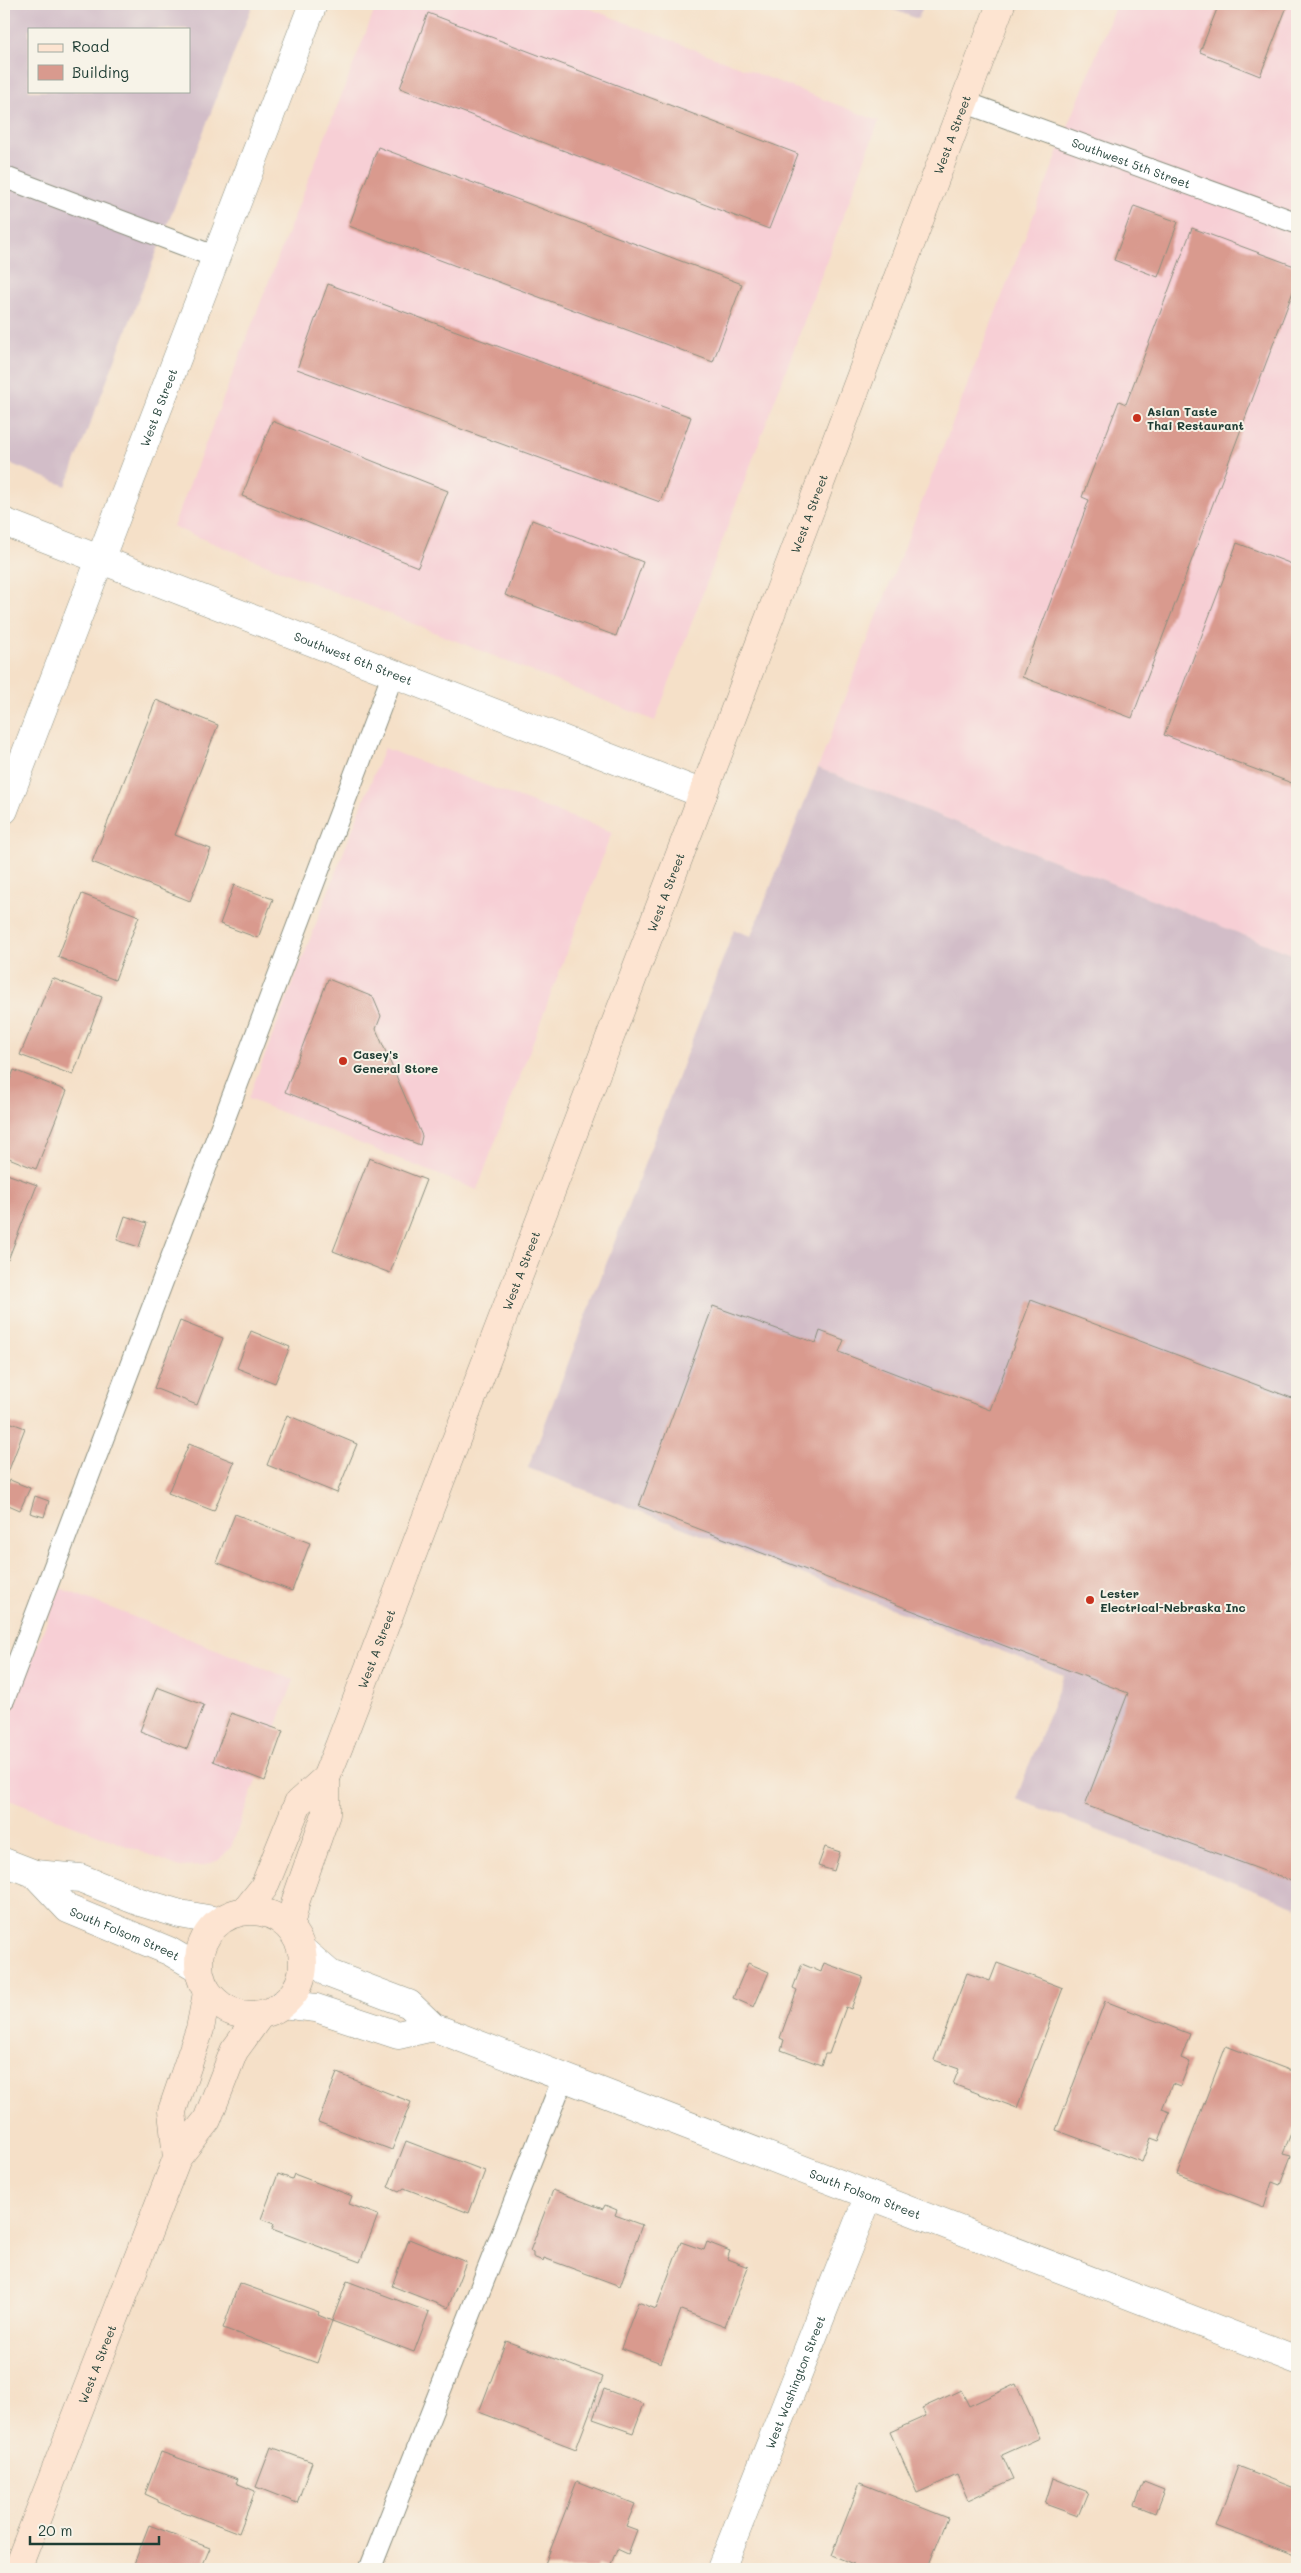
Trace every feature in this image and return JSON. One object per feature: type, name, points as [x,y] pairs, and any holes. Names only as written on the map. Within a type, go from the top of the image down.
[{"type":"main road","name":"West A Street","points":[[296,1938],[296,1900],[326,1814],[326,1778],[703,794],[1001,4]]},
{"type":"main road","name":"West A Street","points":[[246,1910],[264,1888],[298,1803],[326,1778]]},
{"type":"main road","points":[[246,1910],[268,1912],[280,1918],[296,1938],[303,1967],[299,1983],[290,1998],[271,2010],[243,2015],[226,2010],[202,1980],[199,1950],[206,1934],[218,1921],[233,1913],[246,1910]]},
{"type":"main road","name":"West A Street","points":[[177,2158],[172,2111],[200,2029],[202,1980]]},
{"type":"main road","name":"West A Street","points":[[17,2569],[177,2158],[207,2120],[234,2051],[271,2010]]},
{"type":"street","name":"West B Street","points":[[4,810],[314,4]]},
{"type":"street","name":"Southwest 6th Street","points":[[4,522],[703,794]]},
{"type":"street","name":"South Folsom Street","points":[[4,1862],[34,1874],[80,1878],[140,1902],[180,1914],[218,1921]]},
{"type":"street","name":"South Folsom Street","points":[[34,1874],[68,1909],[169,1951],[202,1980]]},
{"type":"street","name":"South Folsom Street","points":[[296,1938],[330,1974],[409,2004],[433,2027],[1297,2360]]},
{"type":"street","points":[[271,2010],[316,2008],[398,2035],[433,2027]]},
{"type":"street","name":"West Washington Street","points":[[721,2569],[869,2195]]},
{"type":"lane","name":"Southwest 5th Street","points":[[964,102],[1297,222]]},
{"type":"lane","points":[[4,177],[216,257]]},
{"type":"lane","points":[[4,1699],[393,674]]},
{"type":"lane","points":[[370,2569],[564,2076]]},
{"type":"shaded area","points":[[4,4],[253,4],[66,486],[4,461]]},
{"type":"shaded area","points":[[377,4],[578,4],[879,121],[655,721],[173,527]]},
{"type":"shaded area","points":[[878,4],[924,4],[918,19]]},
{"type":"shaded area","points":[[1116,4],[1297,4],[1297,956],[818,768]]},
{"type":"shaded area","points":[[384,748],[612,832],[477,1190],[248,1099]]},
{"type":"shaded area","points":[[818,768],[1297,956],[1297,1907],[1016,1799],[1064,1675],[528,1468],[734,930],[751,936]]},
{"type":"shaded area","points":[[60,1588],[294,1680],[231,1847],[219,1860],[203,1866],[180,1867],[4,1798],[4,1732]]},
{"type":"building","points":[[1219,4],[1288,4],[1260,76],[1200,52]]},
{"type":"building","points":[[428,13],[798,154],[769,229],[400,88]]},
{"type":"building","points":[[378,147],[742,284],[713,362],[349,226]]},
{"type":"building","points":[[1134,206],[1178,222],[1158,277],[1114,260]]},
{"type":"building","points":[[1192,228],[1297,267],[1297,281],[1132,718],[1022,677],[1089,500],[1082,497],[1119,401],[1126,404]]},
{"type":"building","points":[[328,284],[691,417],[660,502],[297,369]]},
{"type":"building","points":[[272,421],[448,491],[418,567],[242,496]]},
{"type":"building","points":[[532,520],[643,562],[616,636],[505,595]]},
{"type":"building","points":[[1237,543],[1297,566],[1297,785],[1164,735]]},
{"type":"building","points":[[156,700],[218,725],[175,835],[211,849],[190,901],[92,862]]},
{"type":"building","points":[[234,885],[273,899],[258,938],[220,924]]},
{"type":"building","points":[[82,894],[139,916],[115,980],[58,957]]},
{"type":"building","points":[[52,978],[102,997],[73,1075],[20,1055]]},
{"type":"building","name":"Casey's General Store","points":[[328,979],[373,997],[381,1016],[376,1029],[422,1136],[420,1145],[285,1092]]},
{"type":"building","points":[[14,1070],[67,1091],[36,1169],[4,1156],[4,1095]]},
{"type":"building","points":[[369,1158],[426,1180],[390,1273],[333,1251]]},
{"type":"building","points":[[4,1173],[37,1185],[8,1260],[4,1258]]},
{"type":"building","points":[[125,1216],[147,1223],[139,1247],[117,1240]]},
{"type":"building","name":"Lester Electrical-Nebraska Inc","points":[[1031,1300],[1297,1400],[1297,1883],[1085,1805],[1128,1693],[639,1506],[713,1306],[816,1343],[820,1331],[844,1340],[839,1352],[990,1410]]},
{"type":"building","points":[[180,1321],[223,1338],[197,1405],[154,1388]]},
{"type":"building","points":[[251,1331],[290,1347],[275,1383],[237,1368]]},
{"type":"building","points":[[287,1415],[357,1444],[337,1493],[267,1465]]},
{"type":"building","points":[[4,1420],[25,1428],[7,1475],[4,1473]]},
{"type":"building","points":[[189,1444],[234,1462],[214,1511],[168,1493]]},
{"type":"building","points":[[10,1480],[30,1488],[20,1510],[4,1503],[4,1495]]},
{"type":"building","points":[[35,1496],[49,1501],[44,1517],[30,1513]]},
{"type":"building","points":[[235,1514],[310,1543],[292,1591],[216,1562]]},
{"type":"building","points":[[157,1687],[204,1705],[187,1749],[140,1731]]},
{"type":"building","points":[[231,1713],[283,1731],[265,1781],[213,1761]]},
{"type":"building","points":[[825,1847],[840,1852],[834,1871],[818,1866]]},
{"type":"building","points":[[748,1963],[769,1972],[754,2007],[733,1998]]},
{"type":"building","points":[[824,1963],[863,1977],[851,2009],[846,2007],[829,2054],[825,2054],[821,2065],[781,2050],[784,2040],[780,2038],[797,1990],[793,1988],[802,1964],[821,1972]]},
{"type":"building","points":[[997,1963],[1063,1988],[1017,2108],[953,2084],[959,2069],[934,2060],[967,1973],[990,1981]]},
{"type":"building","points":[[1105,2001],[1190,2034],[1181,2058],[1190,2062],[1180,2087],[1172,2084],[1162,2109],[1170,2112],[1159,2141],[1151,2138],[1142,2162],[1056,2130]]},
{"type":"building","points":[[1226,2046],[1297,2073],[1297,2130],[1293,2128],[1283,2154],[1291,2156],[1280,2185],[1272,2182],[1264,2207],[1177,2174]]},
{"type":"building","points":[[337,2073],[411,2102],[392,2150],[318,2122]]},
{"type":"building","points":[[406,2141],[485,2171],[469,2213],[404,2188],[399,2192],[388,2187]]},
{"type":"building","points":[[278,2174],[292,2179],[294,2174],[352,2196],[349,2204],[378,2215],[360,2262],[272,2229],[274,2224],[261,2219]]},
{"type":"building","points":[[553,2190],[603,2209],[605,2205],[617,2210],[615,2215],[642,2225],[620,2286],[544,2258],[543,2261],[533,2257],[533,2253],[530,2251]]},
{"type":"building","points":[[409,2239],[466,2262],[448,2308],[392,2286]]},
{"type":"building","points":[[681,2242],[704,2250],[707,2242],[730,2251],[727,2259],[748,2267],[725,2327],[681,2310],[661,2363],[621,2348],[638,2302],[656,2309]]},
{"type":"building","points":[[347,2281],[429,2312],[414,2352],[332,2321]]},
{"type":"building","points":[[239,2283],[319,2312],[318,2315],[332,2321],[317,2363],[223,2328]]},
{"type":"building","points":[[506,2341],[603,2377],[576,2449],[479,2412]]},
{"type":"building","points":[[1016,2384],[1040,2438],[1002,2455],[1013,2479],[968,2500],[957,2475],[917,2493],[890,2432],[926,2416],[922,2408],[961,2390],[969,2406]]},
{"type":"building","points":[[604,2389],[644,2404],[633,2433],[593,2419]]},
{"type":"building","points":[[271,2447],[312,2462],[297,2503],[256,2487]]},
{"type":"building","points":[[161,2452],[238,2479],[236,2483],[255,2491],[239,2533],[158,2502],[158,2500],[145,2494]]},
{"type":"building","points":[[1238,2466],[1297,2489],[1297,2557],[1216,2526]]},
{"type":"building","points":[[1053,2478],[1088,2492],[1078,2516],[1045,2504]]},
{"type":"building","points":[[577,2481],[635,2504],[626,2526],[637,2530],[628,2554],[617,2549],[609,2569],[597,2566],[596,2569],[543,2569]]},
{"type":"building","points":[[1144,2482],[1164,2490],[1155,2513],[1135,2505]]},
{"type":"building","points":[[860,2483],[948,2518],[927,2569],[848,2569],[853,2564],[832,2555]]},
{"type":"building","points":[[149,2525],[210,2548],[201,2569],[132,2569]]},
{"type":"place","name":"Asian Taste Thai Restaurant","points":[[1137,418]]},
{"type":"place","name":"Casey's General Store","points":[[343,1061]]},
{"type":"place","name":"Lester Electrical-Nebraska Inc","points":[[1090,1600]]}]
